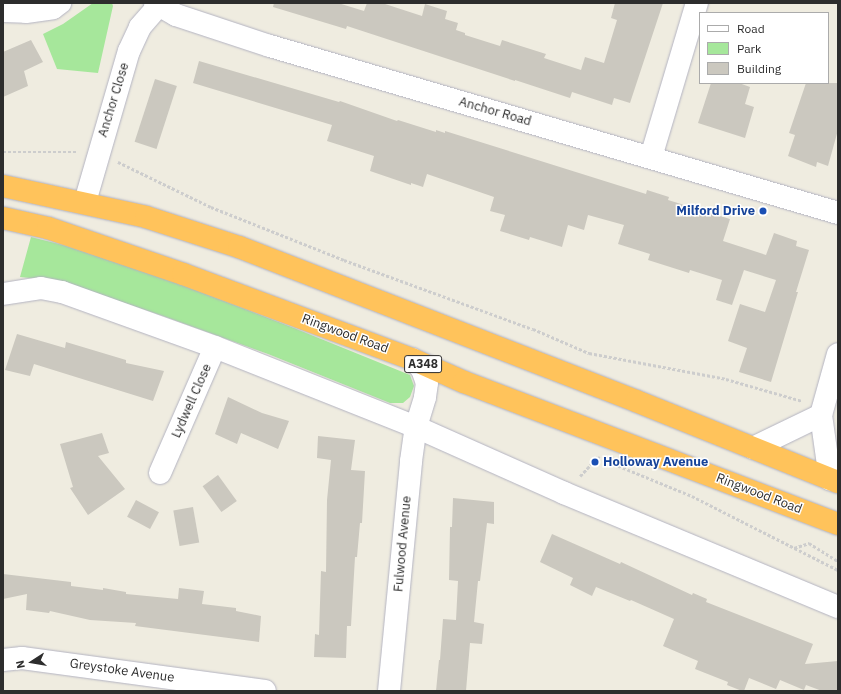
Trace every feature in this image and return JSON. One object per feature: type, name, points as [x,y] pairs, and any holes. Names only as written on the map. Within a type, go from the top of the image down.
[{"type":"highway","points":[[3,186],[85,202],[146,217],[239,247],[834,481]]},
{"type":"highway","name":"Ringwood Road","points":[[3,218],[48,228],[116,250],[412,359],[464,382],[838,524]]},
{"type":"street","points":[[3,11],[26,12],[53,8],[60,3]]},
{"type":"street","points":[[651,157],[697,3]]},
{"type":"street","name":"Anchor Road","points":[[157,4],[176,15],[270,46],[838,213]]},
{"type":"street","name":"Anchor Close","points":[[85,202],[129,51],[140,27],[157,4]]},
{"type":"street","points":[[3,294],[41,288],[62,292],[215,347],[416,427],[564,493],[838,607]]},
{"type":"street","name":"Lydwell Close","points":[[160,458],[215,347]]},
{"type":"street","points":[[834,481],[822,411],[838,354]]},
{"type":"street","name":"Fulwood Avenue","points":[[389,691],[411,460],[416,427],[425,397],[426,383],[422,369],[412,359]]},
{"type":"street","points":[[425,397],[433,389],[447,382],[464,382]]},
{"type":"street","points":[[753,448],[822,411]]},
{"type":"street","name":"Greystoke Avenue","points":[[3,660],[22,658],[256,691]]},
{"type":"path","points":[[3,152],[98,154],[211,207],[351,262],[534,329],[589,353],[726,379],[822,411]]},
{"type":"path","points":[[564,493],[598,457],[692,496],[838,569]]},
{"type":"path","points":[[794,548],[809,543],[838,561]]},
{"type":"green space","points":[[93,3],[112,3],[113,6],[98,73],[57,69],[43,34],[63,24]]},
{"type":"green space","points":[[31,237],[63,245],[167,279],[410,375],[414,386],[410,397],[403,403],[390,403],[268,354],[163,316],[59,281],[20,277]]},
{"type":"building","points":[[274,3],[338,3],[364,11],[367,3],[382,3],[422,16],[425,4],[447,11],[445,19],[458,23],[456,30],[465,33],[465,35],[500,46],[502,40],[546,54],[544,58],[581,70],[585,57],[604,63],[617,20],[611,18],[615,3],[663,3],[630,103],[614,98],[612,105],[572,92],[570,98],[347,26],[346,29],[273,7]]},
{"type":"building","points":[[31,40],[43,62],[24,71],[28,86],[3,97],[3,52]]},
{"type":"building","points":[[199,61],[339,102],[340,101],[397,121],[398,120],[436,132],[436,130],[445,133],[445,131],[646,194],[647,190],[669,197],[668,200],[730,219],[723,241],[766,255],[774,233],[797,241],[796,246],[809,250],[771,382],[739,372],[747,348],[728,341],[740,304],[765,312],[776,280],[744,270],[732,305],[716,300],[722,280],[690,270],[689,273],[648,260],[650,254],[618,244],[624,225],[588,215],[584,230],[568,225],[562,247],[530,237],[529,240],[500,231],[505,215],[490,211],[494,197],[427,174],[423,187],[411,183],[411,185],[370,171],[374,156],[327,141],[332,125],[193,83]]},
{"type":"building","points":[[155,79],[177,86],[156,149],[135,142]]},
{"type":"building","points":[[838,83],[838,130],[828,166],[817,162],[816,167],[788,156],[795,135],[789,133],[806,84]]},
{"type":"building","points":[[711,84],[742,84],[750,87],[745,104],[754,107],[745,138],[698,123]]},
{"type":"building","points":[[17,334],[65,348],[66,342],[126,360],[126,363],[164,371],[153,401],[34,364],[30,376],[5,370]]},
{"type":"building","points":[[228,397],[262,413],[289,421],[278,449],[241,433],[237,444],[215,434]]},
{"type":"building","points":[[102,433],[109,453],[98,456],[125,489],[88,515],[70,488],[73,487],[60,444]]},
{"type":"building","points":[[318,436],[355,440],[351,470],[365,471],[362,523],[360,523],[357,557],[355,557],[351,626],[347,626],[346,658],[314,657],[315,634],[319,635],[321,571],[326,572],[327,500],[331,460],[317,458]]},
{"type":"building","points":[[218,475],[237,501],[221,512],[203,486]]},
{"type":"building","points":[[453,498],[494,502],[494,524],[487,523],[480,581],[478,581],[474,622],[484,624],[482,644],[470,643],[466,691],[436,691],[443,619],[456,620],[458,581],[449,580],[450,527],[452,527]]},
{"type":"building","points":[[136,500],[159,512],[150,529],[127,517]]},
{"type":"building","points":[[193,507],[199,542],[180,546],[173,510]]},
{"type":"building","points":[[552,534],[620,564],[621,562],[692,595],[693,593],[707,599],[706,602],[813,644],[805,664],[838,661],[838,691],[822,691],[806,685],[804,690],[780,680],[776,689],[749,678],[744,691],[742,691],[727,685],[728,682],[695,669],[698,661],[663,646],[674,619],[631,600],[630,601],[596,587],[592,596],[570,585],[573,578],[540,562]]},
{"type":"building","points":[[3,574],[71,582],[71,586],[103,590],[103,588],[126,592],[126,594],[178,599],[179,588],[204,591],[202,604],[236,608],[236,611],[261,616],[259,642],[135,626],[136,623],[90,620],[50,611],[49,613],[26,610],[27,594],[3,599]]},
{"type":"place","name":"Milford Drive","points":[[763,211]]},
{"type":"place","name":"Holloway Avenue","points":[[595,462]]}]
